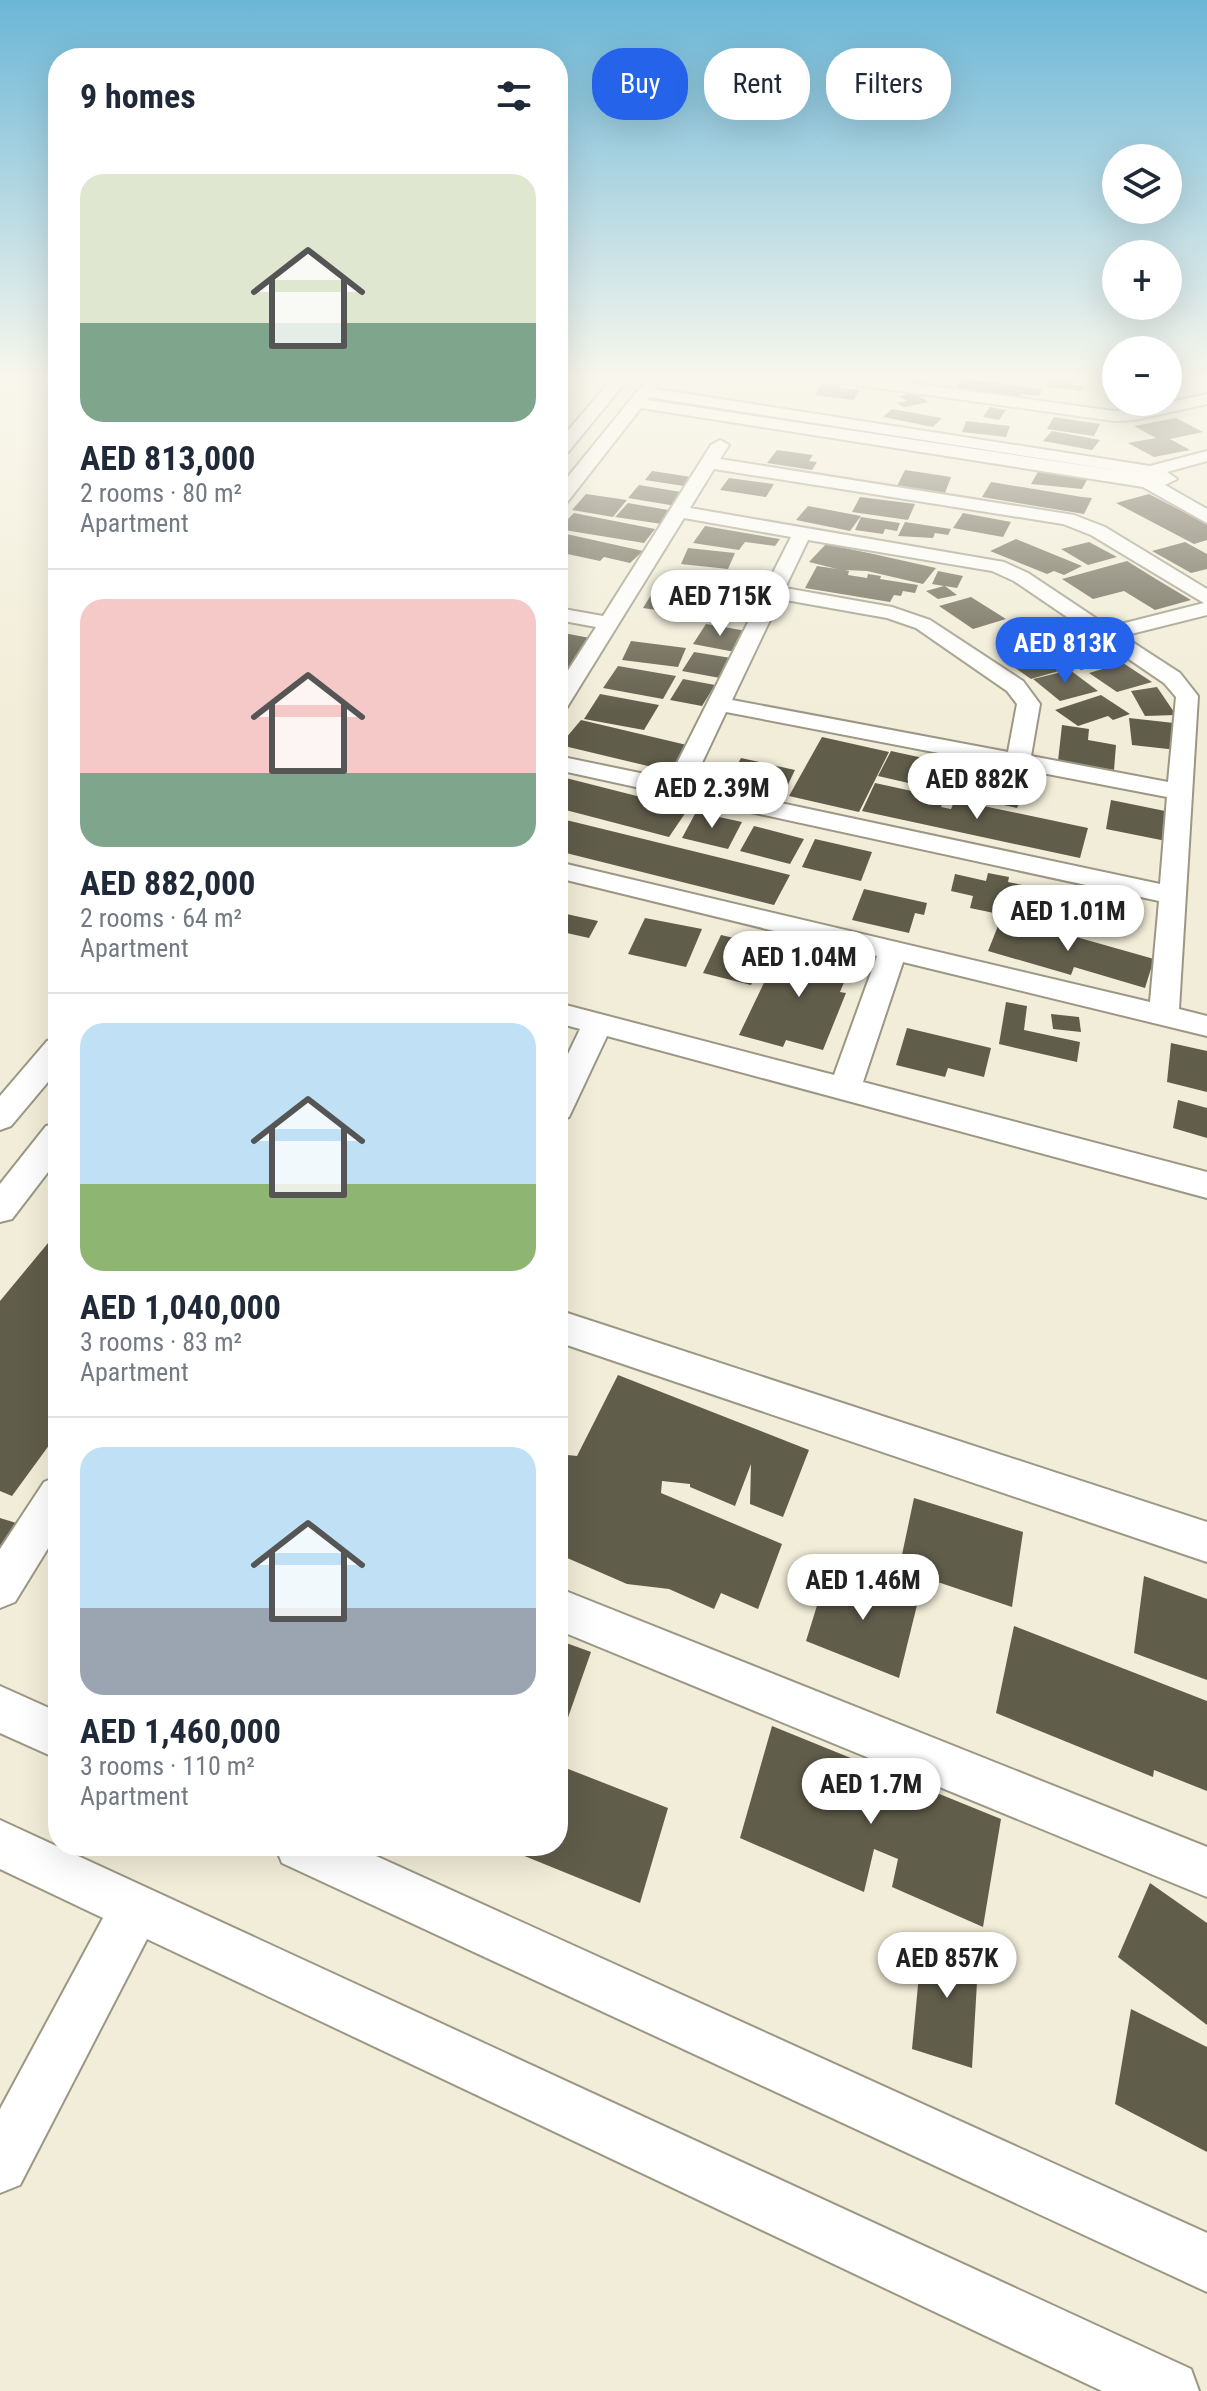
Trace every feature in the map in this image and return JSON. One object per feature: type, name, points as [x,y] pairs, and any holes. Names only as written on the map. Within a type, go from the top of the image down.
[{"type":"street","points":[[568,688],[693,490]]},
{"type":"street","points":[[881,490],[1067,519],[1098,531],[1207,598]]},
{"type":"street","points":[[1165,490],[1207,517]]},
{"type":"street","points":[[1187,490],[1207,501]]},
{"type":"street","points":[[679,512],[997,566],[1021,577],[1172,678],[1187,696],[1164,1015]]},
{"type":"street","points":[[677,789],[802,533]]},
{"type":"street","points":[[774,592],[892,613],[923,624],[1015,686],[1029,704],[1018,761]]},
{"type":"street","points":[[1105,634],[1207,609]]},
{"type":"street","points":[[568,616],[609,623]]},
{"type":"street","points":[[719,704],[1180,792]]},
{"type":"street","points":[[568,765],[1172,895]]},
{"type":"street","points":[[568,872],[1207,1026]]},
{"type":"street","points":[[845,1089],[893,950]]},
{"type":"street","points":[[568,1016],[1207,1185]]},
{"type":"street","points":[[568,1088],[598,1023]]},
{"type":"street","points":[[0,1118],[48,1061]]},
{"type":"street","points":[[0,1209],[48,1148]]},
{"type":"street","points":[[568,1329],[1207,1542]]},
{"type":"street","points":[[0,1587],[48,1511]]},
{"type":"street","points":[[568,1613],[1207,1872]]},
{"type":"street","points":[[0,1709],[48,1731]]},
{"type":"street","points":[[0,1844],[1169,2391]]},
{"type":"street","points":[[321,1856],[1207,2263]]},
{"type":"street","points":[[0,2165],[136,1908]]},
{"type":"building","points":[[635,490],[687,493],[676,506],[628,498]]},
{"type":"building","points":[[720,490],[771,490],[766,497]]},
{"type":"building","points":[[922,490],[946,490],[945,493]]},
{"type":"building","points":[[986,490],[1039,490],[1092,498],[1084,514],[982,497]]},
{"type":"building","points":[[586,494],[627,500],[613,517],[572,510]]},
{"type":"building","points":[[1149,494],[1207,524],[1207,540],[1194,544],[1116,503]]},
{"type":"building","points":[[860,497],[915,504],[908,520],[852,512]]},
{"type":"building","points":[[628,503],[674,511],[662,524],[615,517]]},
{"type":"building","points":[[808,506],[861,516],[850,531],[796,520]]},
{"type":"building","points":[[574,513],[655,529],[644,543],[568,531],[568,519]]},
{"type":"building","points":[[963,513],[1011,522],[1003,537],[953,528]]},
{"type":"building","points":[[861,517],[900,523],[897,531],[885,529],[883,534],[855,530]]},
{"type":"building","points":[[905,522],[951,529],[948,535],[935,533],[933,538],[898,536]]},
{"type":"building","points":[[705,526],[780,539],[775,546],[745,542],[739,550],[693,543]]},
{"type":"building","points":[[568,534],[643,551],[630,563],[604,557],[600,561],[568,554]]},
{"type":"building","points":[[1016,539],[1082,566],[1064,575],[1054,571],[1047,574],[990,551]]},
{"type":"building","points":[[1089,542],[1117,557],[1088,565],[1061,549]]},
{"type":"building","points":[[1185,542],[1207,554],[1207,569],[1191,573],[1152,551]]},
{"type":"building","points":[[826,544],[936,568],[923,584],[867,571],[845,570],[849,571],[848,575],[867,578],[868,574],[918,585],[915,593],[903,591],[901,596],[894,595],[890,602],[805,588],[817,566],[837,569],[809,562]]},
{"type":"building","points":[[688,548],[735,553],[728,569],[681,564]]},
{"type":"building","points":[[1127,561],[1191,600],[1155,610],[1124,591],[1093,599],[1062,579]]},
{"type":"building","points":[[938,571],[963,576],[957,588],[945,586],[957,595],[938,599],[926,591],[944,586],[932,584]]},
{"type":"building","points":[[667,590],[714,598],[703,617],[643,608],[651,595],[663,597]]},
{"type":"building","points":[[971,597],[1006,619],[973,629],[939,606]]},
{"type":"building","points":[[706,624],[747,631],[735,652],[693,644]]},
{"type":"building","points":[[1086,633],[1124,658],[1081,670],[1044,644]]},
{"type":"building","points":[[568,634],[590,638],[568,672]]},
{"type":"building","points":[[631,641],[686,648],[678,667],[622,660]]},
{"type":"building","points":[[1042,649],[1069,668],[1031,679],[1004,660]]},
{"type":"building","points":[[694,652],[731,658],[720,678],[682,671]]},
{"type":"building","points":[[1123,663],[1152,682],[1117,692],[1089,673]]},
{"type":"building","points":[[618,666],[676,676],[663,699],[603,688]]},
{"type":"building","points":[[1070,670],[1098,691],[1060,701],[1033,679]]},
{"type":"building","points":[[683,679],[715,685],[702,706],[670,700]]},
{"type":"building","points":[[1157,687],[1176,715],[1145,716],[1131,691]]},
{"type":"building","points":[[600,694],[659,705],[644,730],[584,719]]},
{"type":"building","points":[[1101,695],[1130,714],[1113,720],[1108,716],[1078,726],[1055,710]]},
{"type":"building","points":[[1129,718],[1174,723],[1177,750],[1132,745]]},
{"type":"building","points":[[581,720],[691,746],[673,772],[568,747],[568,735]]},
{"type":"building","points":[[1062,725],[1089,729],[1088,740],[1116,745],[1114,770],[1058,761]]},
{"type":"building","points":[[822,737],[889,752],[859,812],[789,796]]},
{"type":"building","points":[[891,751],[1026,784],[1017,808],[878,776]]},
{"type":"building","points":[[741,758],[795,770],[782,797],[726,785]]},
{"type":"building","points":[[568,779],[688,809],[669,837],[568,811]]},
{"type":"building","points":[[875,783],[944,798],[941,807],[951,809],[955,800],[1088,828],[1080,858],[862,811]]},
{"type":"building","points":[[1111,800],[1175,813],[1171,842],[1106,829]]},
{"type":"building","points":[[696,812],[742,822],[728,849],[682,838]]},
{"type":"building","points":[[568,820],[790,875],[774,905],[568,854]]},
{"type":"building","points":[[754,826],[804,839],[790,864],[740,851]]},
{"type":"building","points":[[815,839],[872,852],[861,881],[802,867]]},
{"type":"building","points":[[988,873],[1009,877],[1008,882],[1086,898],[1081,931],[970,908],[973,896],[951,891],[955,874],[986,881]]},
{"type":"building","points":[[864,889],[927,903],[924,915],[915,913],[909,933],[852,920]]},
{"type":"building","points":[[568,914],[598,921],[589,938],[568,933]]},
{"type":"building","points":[[1002,916],[1154,959],[1145,988],[1074,967],[1071,975],[988,951]]},
{"type":"building","points":[[645,918],[702,929],[686,967],[628,954]]},
{"type":"building","points":[[721,935],[768,946],[751,985],[703,973]]},
{"type":"building","points":[[783,943],[853,961],[840,992],[846,993],[823,1050],[786,1040],[783,1047],[739,1035]]},
{"type":"building","points":[[1006,1002],[1027,1006],[1024,1030],[1080,1042],[1077,1062],[999,1044]]},
{"type":"building","points":[[1051,1014],[1079,1017],[1081,1032],[1053,1029]]},
{"type":"building","points":[[907,1028],[991,1048],[984,1077],[948,1068],[945,1077],[896,1065]]},
{"type":"building","points":[[1171,1043],[1207,1051],[1207,1092],[1167,1082]]},
{"type":"building","points":[[1178,1100],[1207,1108],[1207,1138],[1173,1128]]},
{"type":"building","points":[[48,1243],[48,1447],[12,1496],[0,1491],[0,1301]]},
{"type":"building","points":[[618,1375],[809,1450],[783,1517],[750,1504],[751,1464],[735,1506],[690,1487],[690,1484],[662,1481],[661,1493],[782,1544],[758,1609],[721,1593],[714,1609],[669,1589],[627,1584],[568,1558],[568,1455],[577,1456]]},
{"type":"building","points":[[914,1498],[1023,1532],[1012,1607],[899,1569]]},
{"type":"building","points":[[0,1518],[26,1526],[0,1568]]},
{"type":"building","points":[[829,1567],[918,1601],[899,1678],[806,1641]]},
{"type":"building","points":[[1144,1576],[1207,1599],[1207,1680],[1134,1653]]},
{"type":"building","points":[[1014,1626],[1207,1701],[1207,1791],[1154,1770],[1153,1777],[996,1713]]},
{"type":"building","points":[[568,1644],[591,1652],[568,1718]]},
{"type":"building","points":[[772,1726],[1001,1819],[983,1927],[892,1887],[898,1859],[874,1849],[864,1892],[740,1838]]},
{"type":"building","points":[[568,1769],[668,1808],[640,1903],[524,1856],[568,1856]]},
{"type":"building","points":[[1150,1883],[1207,1923],[1207,2025],[1118,1957]]},
{"type":"building","points":[[923,1932],[979,1948],[972,2068],[912,2049]]},
{"type":"building","points":[[1131,2009],[1207,2047],[1207,2152],[1115,2104]]}]
